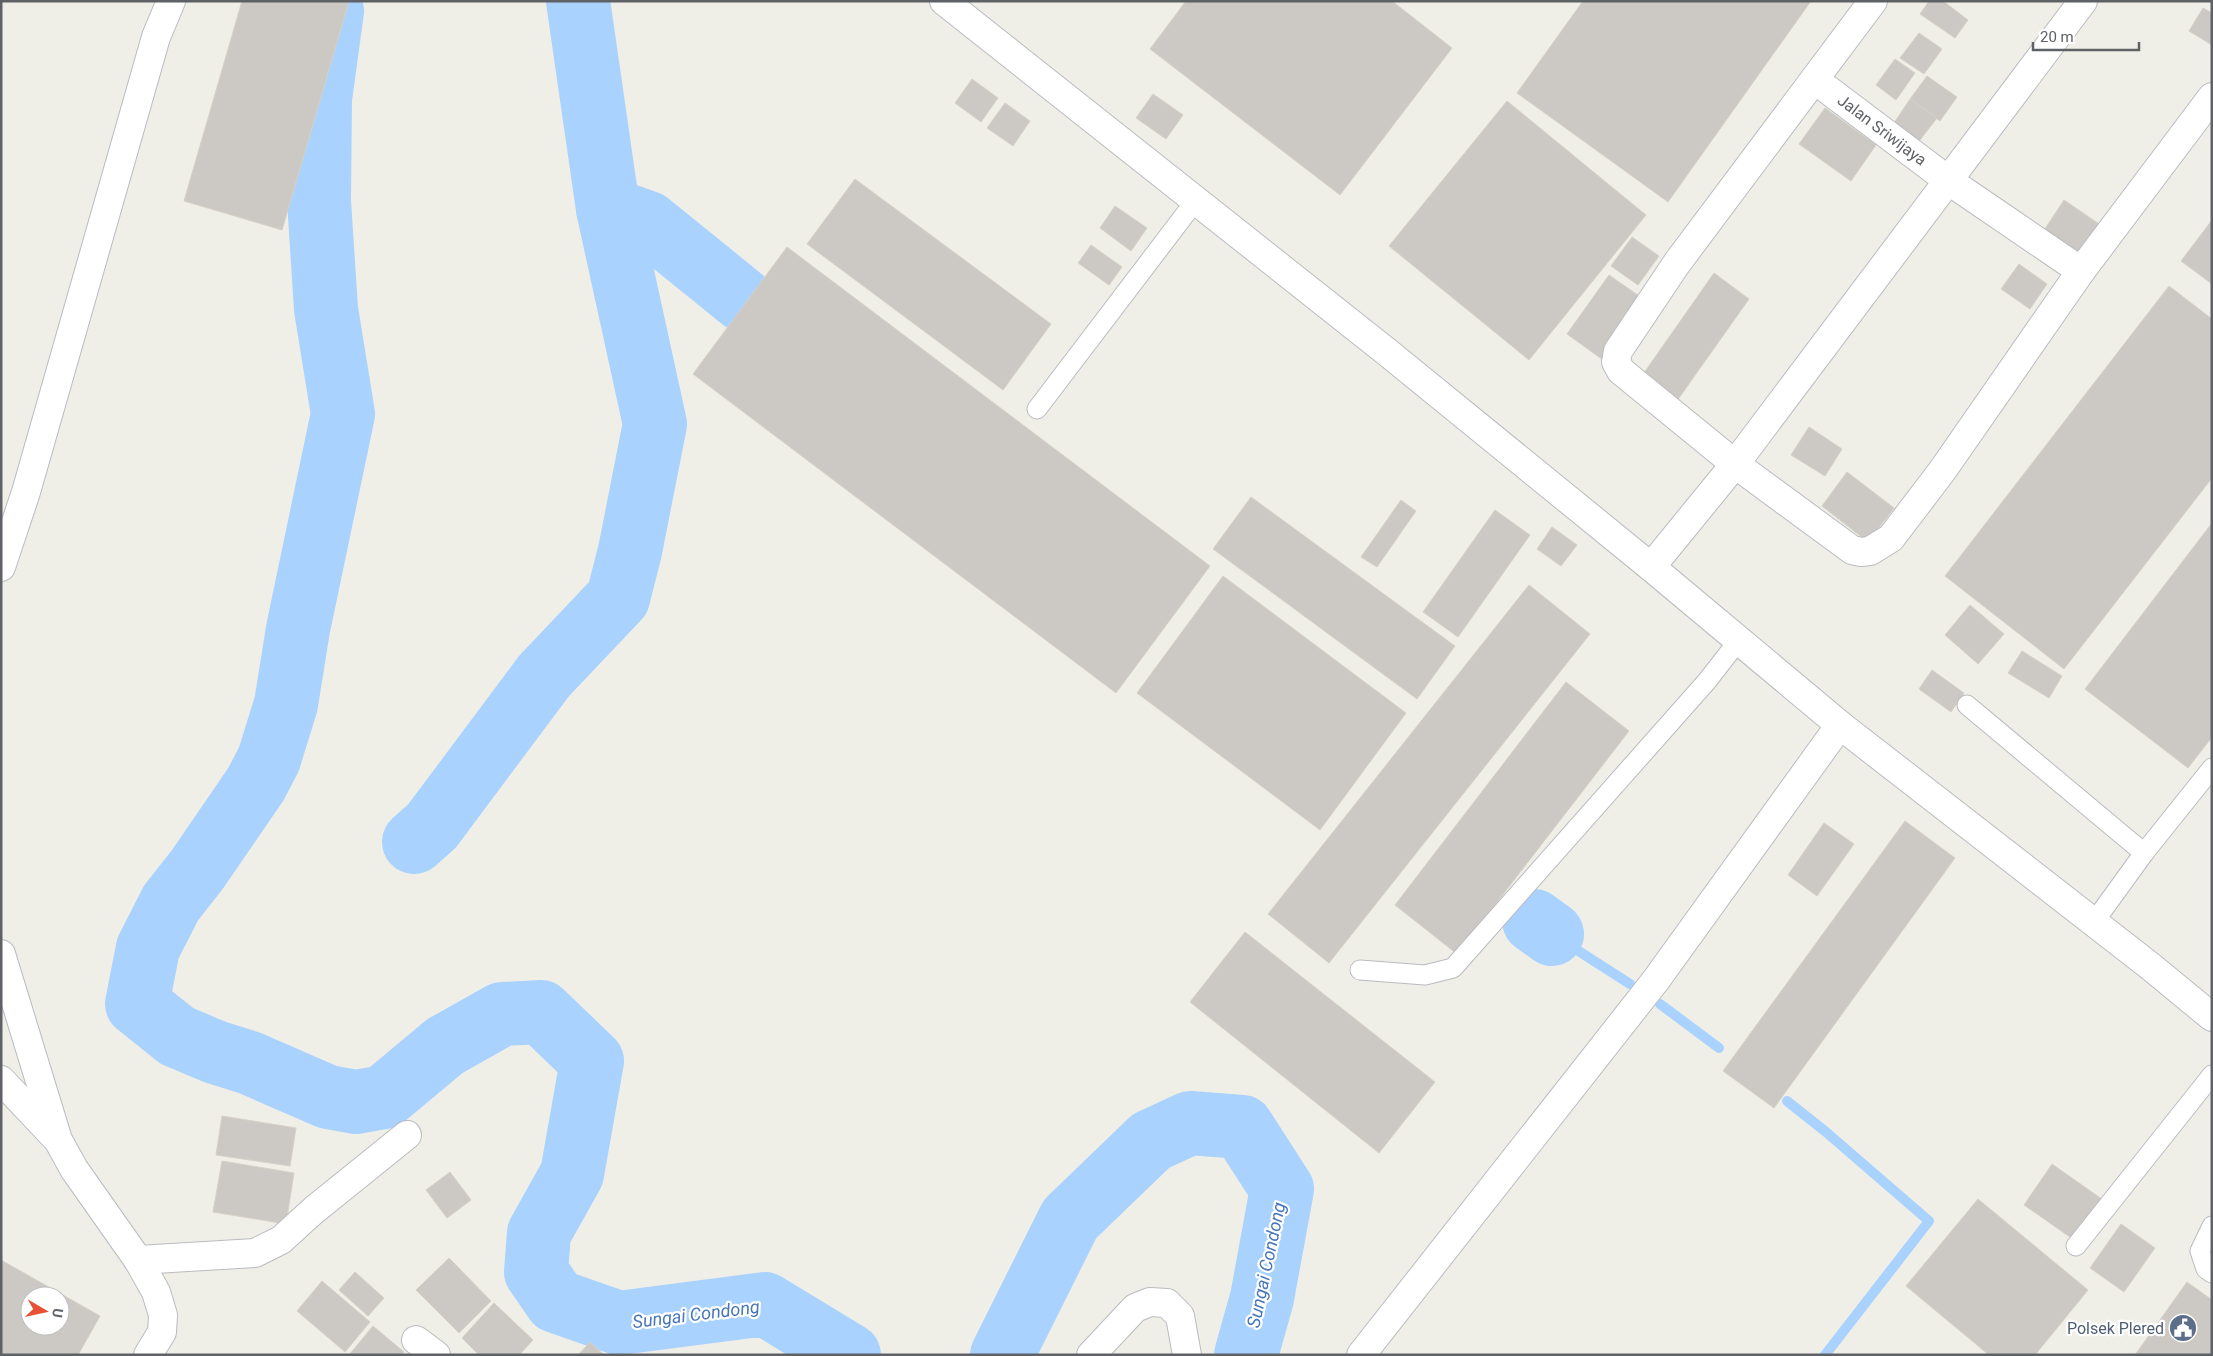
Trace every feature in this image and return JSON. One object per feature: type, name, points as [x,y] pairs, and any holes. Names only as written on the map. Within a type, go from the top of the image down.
[{"type":"street","points":[[1,566],[26,492],[156,38],[171,1]]},
{"type":"street","points":[[944,1],[1387,352],[1651,566],[1840,725],[2094,922],[2212,1017]]},
{"type":"street","points":[[1873,1],[1677,263],[1618,351],[1616,362],[1621,371],[1735,464],[1852,550],[1861,552],[1881,546],[1891,538],[1942,472],[2081,271],[2212,97]]},
{"type":"street","points":[[1651,566],[1735,464],[2083,1]]},
{"type":"street","name":"Jalan Sriwijaya","points":[[1815,80],[1949,181],[2081,271]]},
{"type":"street","points":[[1361,1355],[1656,980],[1840,725]]},
{"type":"street","points":[[1,954],[58,1140],[74,1169],[138,1260],[156,1292],[163,1315],[162,1332],[152,1350]]},
{"type":"street","points":[[1,1080],[58,1140]]},
{"type":"street","points":[[138,1260],[255,1253],[281,1240],[314,1210],[407,1135]]},
{"type":"street","points":[[1091,1355],[1135,1308],[1150,1302],[1167,1303],[1180,1316],[1186,1355]]},
{"type":"lane","points":[[1037,409],[1196,200]]},
{"type":"lane","points":[[1360,970],[1425,975],[1453,968],[1707,682],[1739,640]]},
{"type":"lane","points":[[1967,705],[2144,853]]},
{"type":"lane","points":[[2094,922],[2144,853],[2212,768]]},
{"type":"lane","points":[[2076,1246],[2212,1076]]},
{"type":"lane","points":[[2212,1226],[2200,1251],[2206,1269],[2212,1273]]},
{"type":"building","points":[[242,1],[349,1],[282,230],[184,201]]},
{"type":"building","points":[[1186,1],[1392,1],[1452,48],[1340,195],[1150,49]]},
{"type":"building","points":[[1583,1],[1811,1],[1668,202],[1517,93]]},
{"type":"building","points":[[1929,1],[1943,1],[1968,20],[1955,38],[1920,14]]},
{"type":"building","points":[[2203,8],[2212,13],[2212,45],[2189,31]]},
{"type":"building","points":[[1919,33],[1942,49],[1924,74],[1900,58]]},
{"type":"building","points":[[1895,59],[1915,73],[1896,100],[1876,85]]},
{"type":"building","points":[[1927,76],[1957,97],[1940,121],[1910,99]]},
{"type":"building","points":[[972,79],[998,98],[981,122],[955,103]]},
{"type":"building","points":[[1153,94],[1183,115],[1166,139],[1136,118]]},
{"type":"building","points":[[1910,99],[1937,118],[1917,144],[1892,126]]},
{"type":"building","points":[[1507,101],[1646,215],[1529,360],[1389,246]]},
{"type":"building","points":[[1005,103],[1030,121],[1013,146],[987,128]]},
{"type":"building","points":[[1825,108],[1876,145],[1851,181],[1799,144]]},
{"type":"building","points":[[855,179],[1051,324],[1003,390],[807,244]]},
{"type":"building","points":[[2064,200],[2105,228],[2080,265],[2039,238]]},
{"type":"building","points":[[1115,206],[1147,228],[1131,251],[1100,228]]},
{"type":"building","points":[[2212,220],[2212,284],[2181,261]]},
{"type":"building","points":[[1632,237],[1659,256],[1638,285],[1611,266]]},
{"type":"building","points":[[1091,245],[1122,267],[1109,285],[1078,263]]},
{"type":"building","points":[[787,247],[1210,566],[1116,693],[693,374]]},
{"type":"building","points":[[2019,264],[2047,284],[2030,309],[2001,289]]},
{"type":"building","points":[[1714,273],[1749,299],[1674,405],[1639,380]]},
{"type":"building","points":[[1609,275],[1645,300],[1603,360],[1567,334]]},
{"type":"building","points":[[2169,286],[2212,319],[2212,478],[2064,669],[1945,576]]},
{"type":"building","points":[[1809,427],[1842,449],[1825,476],[1791,455]]},
{"type":"building","points":[[1847,472],[1894,508],[1868,542],[1822,506]]},
{"type":"building","points":[[1251,497],[1455,646],[1417,699],[1213,549]]},
{"type":"building","points":[[1401,500],[1416,511],[1377,567],[1361,557]]},
{"type":"building","points":[[1495,510],[1530,535],[1458,637],[1423,612]]},
{"type":"building","points":[[2212,523],[2212,737],[2188,768],[2085,689]]},
{"type":"building","points":[[1552,527],[1577,545],[1561,566],[1537,549]]},
{"type":"building","points":[[1223,576],[1406,713],[1320,830],[1137,693]]},
{"type":"building","points":[[1529,585],[1590,634],[1329,963],[1268,914]]},
{"type":"building","points":[[1970,605],[2004,634],[1978,664],[1945,635]]},
{"type":"building","points":[[2022,651],[2062,676],[2049,698],[2008,673]]},
{"type":"building","points":[[1932,670],[1964,693],[1951,712],[1919,689]]},
{"type":"building","points":[[1566,682],[1629,731],[1457,954],[1395,905]]},
{"type":"building","points":[[1905,821],[1955,858],[1774,1108],[1723,1071]]},
{"type":"building","points":[[1824,823],[1854,844],[1817,896],[1788,875]]},
{"type":"building","points":[[1245,932],[1435,1082],[1379,1153],[1190,1002]]},
{"type":"building","points":[[222,1116],[296,1128],[290,1166],[216,1155]]},
{"type":"building","points":[[222,1161],[294,1173],[286,1224],[213,1212]]},
{"type":"building","points":[[2052,1164],[2106,1202],[2077,1242],[2024,1205]]},
{"type":"building","points":[[450,1172],[471,1200],[447,1218],[426,1190]]},
{"type":"building","points":[[1978,1199],[2088,1290],[2035,1355],[1989,1355],[1906,1286]]},
{"type":"building","points":[[2121,1224],[2155,1248],[2124,1292],[2090,1268]]},
{"type":"building","points":[[449,1258],[491,1301],[459,1333],[416,1290]]},
{"type":"building","points":[[1,1260],[47,1286],[20,1286],[20,1336],[70,1336],[70,1299],[100,1316],[78,1355],[1,1355]]},
{"type":"building","points":[[355,1272],[384,1298],[368,1316],[339,1290]]},
{"type":"building","points":[[322,1281],[370,1322],[345,1352],[297,1311]]},
{"type":"building","name":"Polsek Plered","points":[[2187,1282],[2212,1300],[2212,1355],[2135,1355]]},
{"type":"building","points":[[494,1303],[533,1340],[519,1355],[479,1355],[462,1338]]},
{"type":"building","points":[[373,1326],[404,1352],[401,1355],[349,1355]]},
{"type":"building","points":[[590,1342],[604,1355],[578,1355]]},
{"type":"waterway","points":[[414,842],[432,826],[544,676],[618,598],[630,551],[655,424],[608,209],[578,1]]},
{"type":"waterway","points":[[332,11],[320,99],[319,201],[326,309],[343,414],[298,629],[286,704],[269,759],[256,784],[197,870],[171,903],[148,948],[137,1004],[177,1036],[215,1052],[250,1063],[328,1097],[356,1102],[384,1097],[445,1046],[502,1014],[541,1012],[592,1061],[572,1174],[539,1233],[536,1272],[556,1301],[619,1323],[765,1304],[849,1355]]},
{"type":"waterway","points":[[608,209],[648,223],[743,300]]},
{"type":"waterway","points":[[1534,921],[1552,934]]},
{"type":"waterway","points":[[1552,934],[1630,984]]},
{"type":"waterway","points":[[1660,1004],[1719,1048]]},
{"type":"waterway","points":[[1787,1101],[1929,1221],[1825,1355]]},
{"type":"waterway","name":"Sungai Condong","points":[[1002,1355],[1070,1219],[1151,1141],[1190,1123],[1242,1127],[1282,1189],[1262,1298],[1246,1355]]},
{"type":"place","name":"Polsek Plered","points":[[2183,1328]]}]
